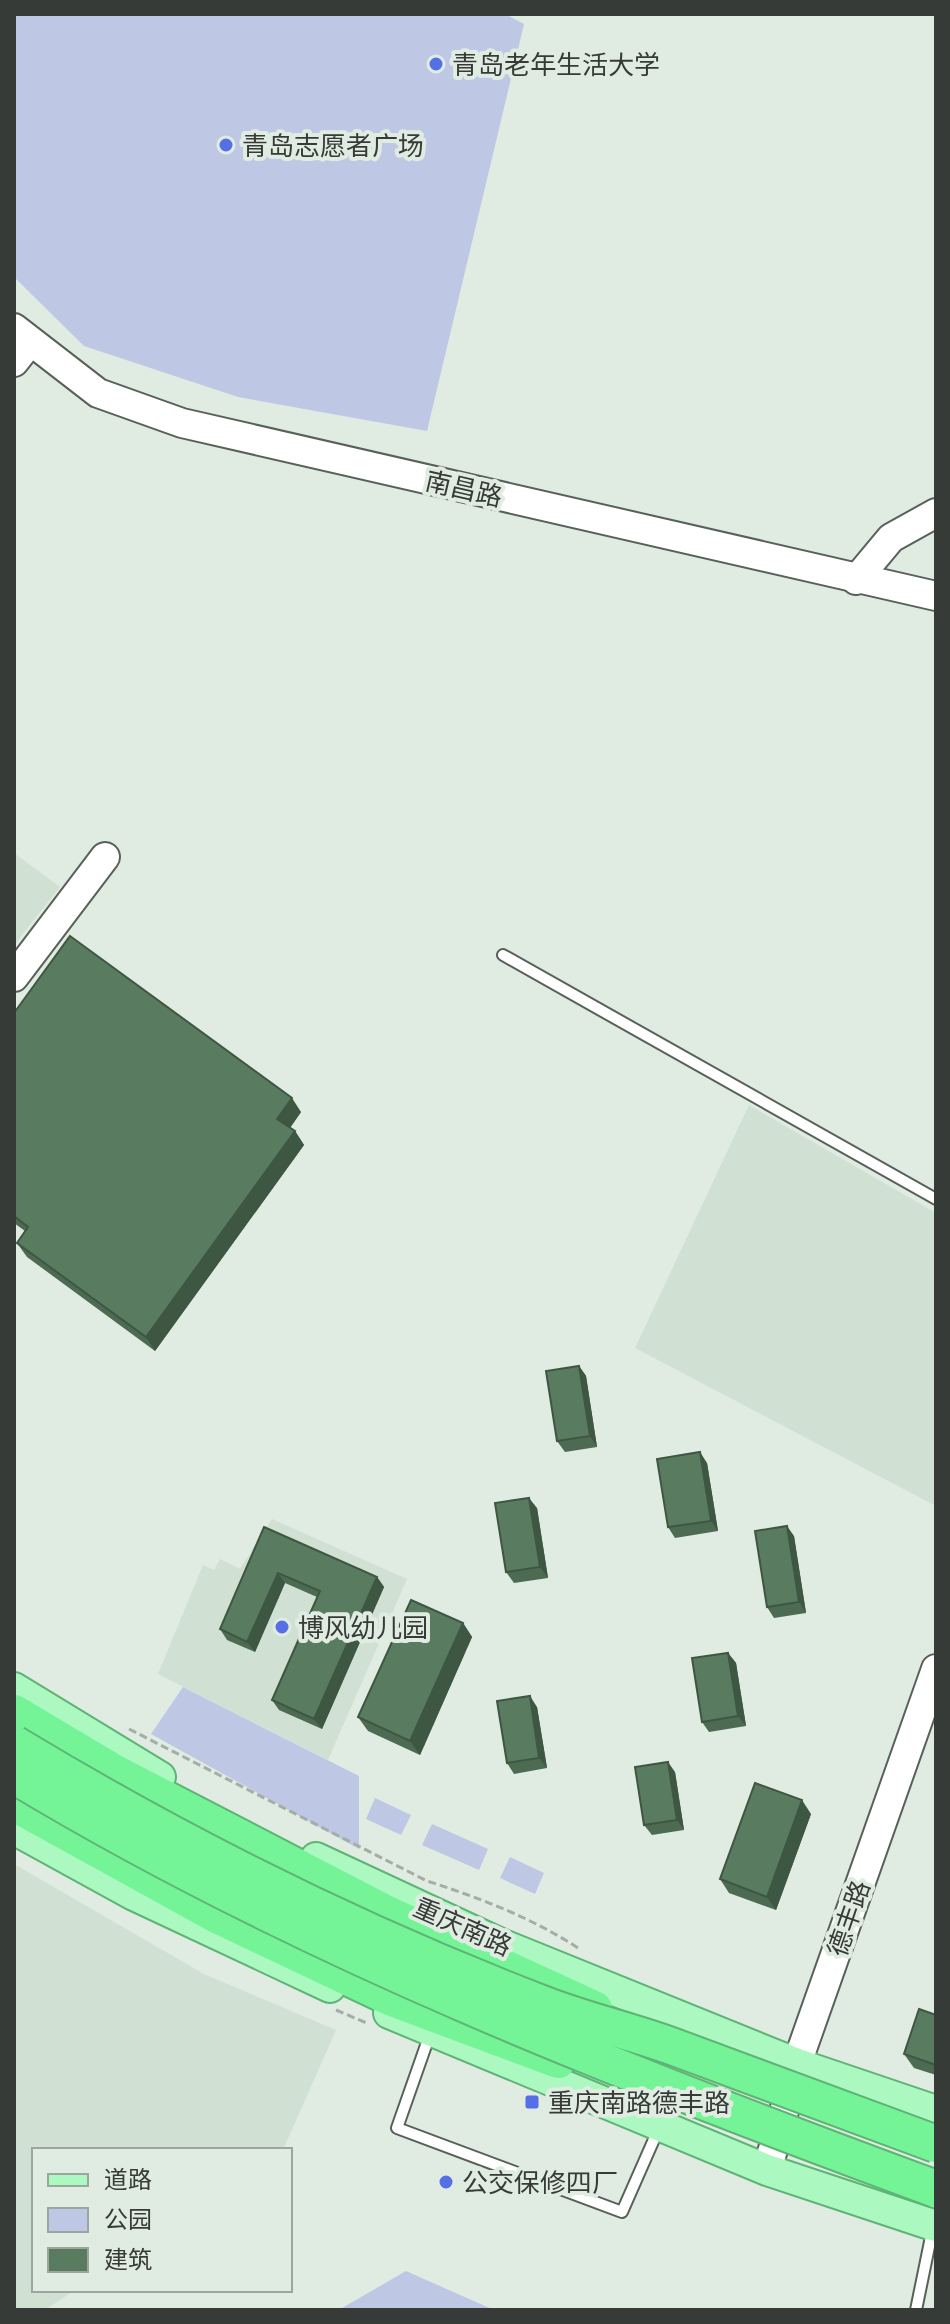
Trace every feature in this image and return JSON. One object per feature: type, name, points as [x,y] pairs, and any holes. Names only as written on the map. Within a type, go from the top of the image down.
[{"type":"highway","points":[[14,1713],[113,1772],[383,1912],[671,2046]]},
{"type":"highway","points":[[14,1744],[88,1789],[354,1924],[543,2005],[671,2046],[936,2144]]},
{"type":"highway","points":[[14,1775],[75,1812],[343,1948],[716,2108],[936,2189]]},
{"type":"highway","points":[[14,1803],[217,1915],[392,1998],[634,2089],[716,2108]]},
{"type":"main road","name":"南昌路","points":[[19,344],[98,393],[182,423],[936,596]]},
{"type":"main road","points":[[856,580],[891,538],[936,513]]},
{"type":"main road","points":[[14,977],[105,857]]},
{"type":"main road","name":"德丰路","points":[[767,2170],[797,2064],[936,1669]]},
{"type":"main road","name":"重庆南路","points":[[14,1688],[126,1759],[330,1866],[503,1945],[797,2064],[936,2111]]},
{"type":"main road","points":[[14,1829],[134,1895],[430,2032],[767,2170],[935,2225]]},
{"type":"lane","points":[[503,955],[936,1199]]},
{"type":"lane","points":[[430,2032],[397,2128],[622,2212],[660,2126]]},
{"type":"lane","points":[[916,2310],[935,2225]]},
{"type":"path","points":[[125,1727],[427,1881],[469,1895],[563,1938],[585,1953]]},
{"type":"shaded area","points":[[14,853],[60,887],[14,945]]},
{"type":"shaded area","points":[[749,1105],[936,1213],[936,1506],[635,1348]]},
{"type":"shaded area","name":"博风幼儿园","points":[[272,1519],[407,1579],[328,1760],[158,1674],[203,1565],[214,1570],[220,1559],[240,1569]]},
{"type":"shaded area","points":[[14,1864],[204,1974],[336,2030],[284,2148],[32,2148],[32,2292],[72,2292],[45,2310],[14,2310]]},
{"type":"green space","points":[[14,14],[505,14],[524,24],[427,431],[238,397],[84,346],[14,277]]},
{"type":"green space","points":[[183,1687],[359,1776],[359,1849],[151,1734]]},
{"type":"green space","points":[[375,1798],[411,1815],[401,1835],[366,1819]]},
{"type":"green space","points":[[432,1824],[488,1849],[479,1870],[422,1845]]},
{"type":"green space","points":[[510,1857],[544,1873],[535,1894],[500,1878]]},
{"type":"green space","points":[[406,2271],[494,2310],[323,2310],[342,2308]]},
{"type":"building","points":[[70,936],[292,1098],[277,1119],[295,1131],[146,1337],[17,1243],[28,1227],[14,1216],[14,1013]]},
{"type":"building","points":[[579,1366],[590,1436],[557,1441],[546,1371]]},
{"type":"building","points":[[700,1452],[711,1521],[668,1527],[657,1459]]},
{"type":"building","points":[[529,1498],[540,1567],[506,1572],[495,1503]]},
{"type":"building","points":[[787,1526],[799,1602],[767,1607],[755,1531]]},
{"type":"building","points":[[264,1527],[377,1577],[314,1719],[272,1700],[320,1591],[278,1573],[247,1642],[220,1629]]},
{"type":"building","points":[[411,1600],[463,1623],[410,1741],[358,1717]]},
{"type":"building","points":[[728,1653],[738,1716],[702,1722],[692,1658]]},
{"type":"building","points":[[530,1696],[539,1758],[507,1763],[497,1701]]},
{"type":"building","points":[[668,1762],[677,1820],[644,1825],[635,1767]]},
{"type":"building","points":[[755,1783],[802,1800],[767,1897],[720,1879]]},
{"type":"building","points":[[919,2009],[936,2015],[936,2065],[904,2054]]},
{"type":"place","name":"青岛老年生活大学","points":[[436,64]]},
{"type":"place","name":"青岛志愿者广场","points":[[226,145]]},
{"type":"place","name":"博风幼儿园","points":[[282,1627]]},
{"type":"place","name":"重庆南路德丰路","points":[[532,2102]]},
{"type":"place","name":"公交保修四厂","points":[[446,2182]]}]
